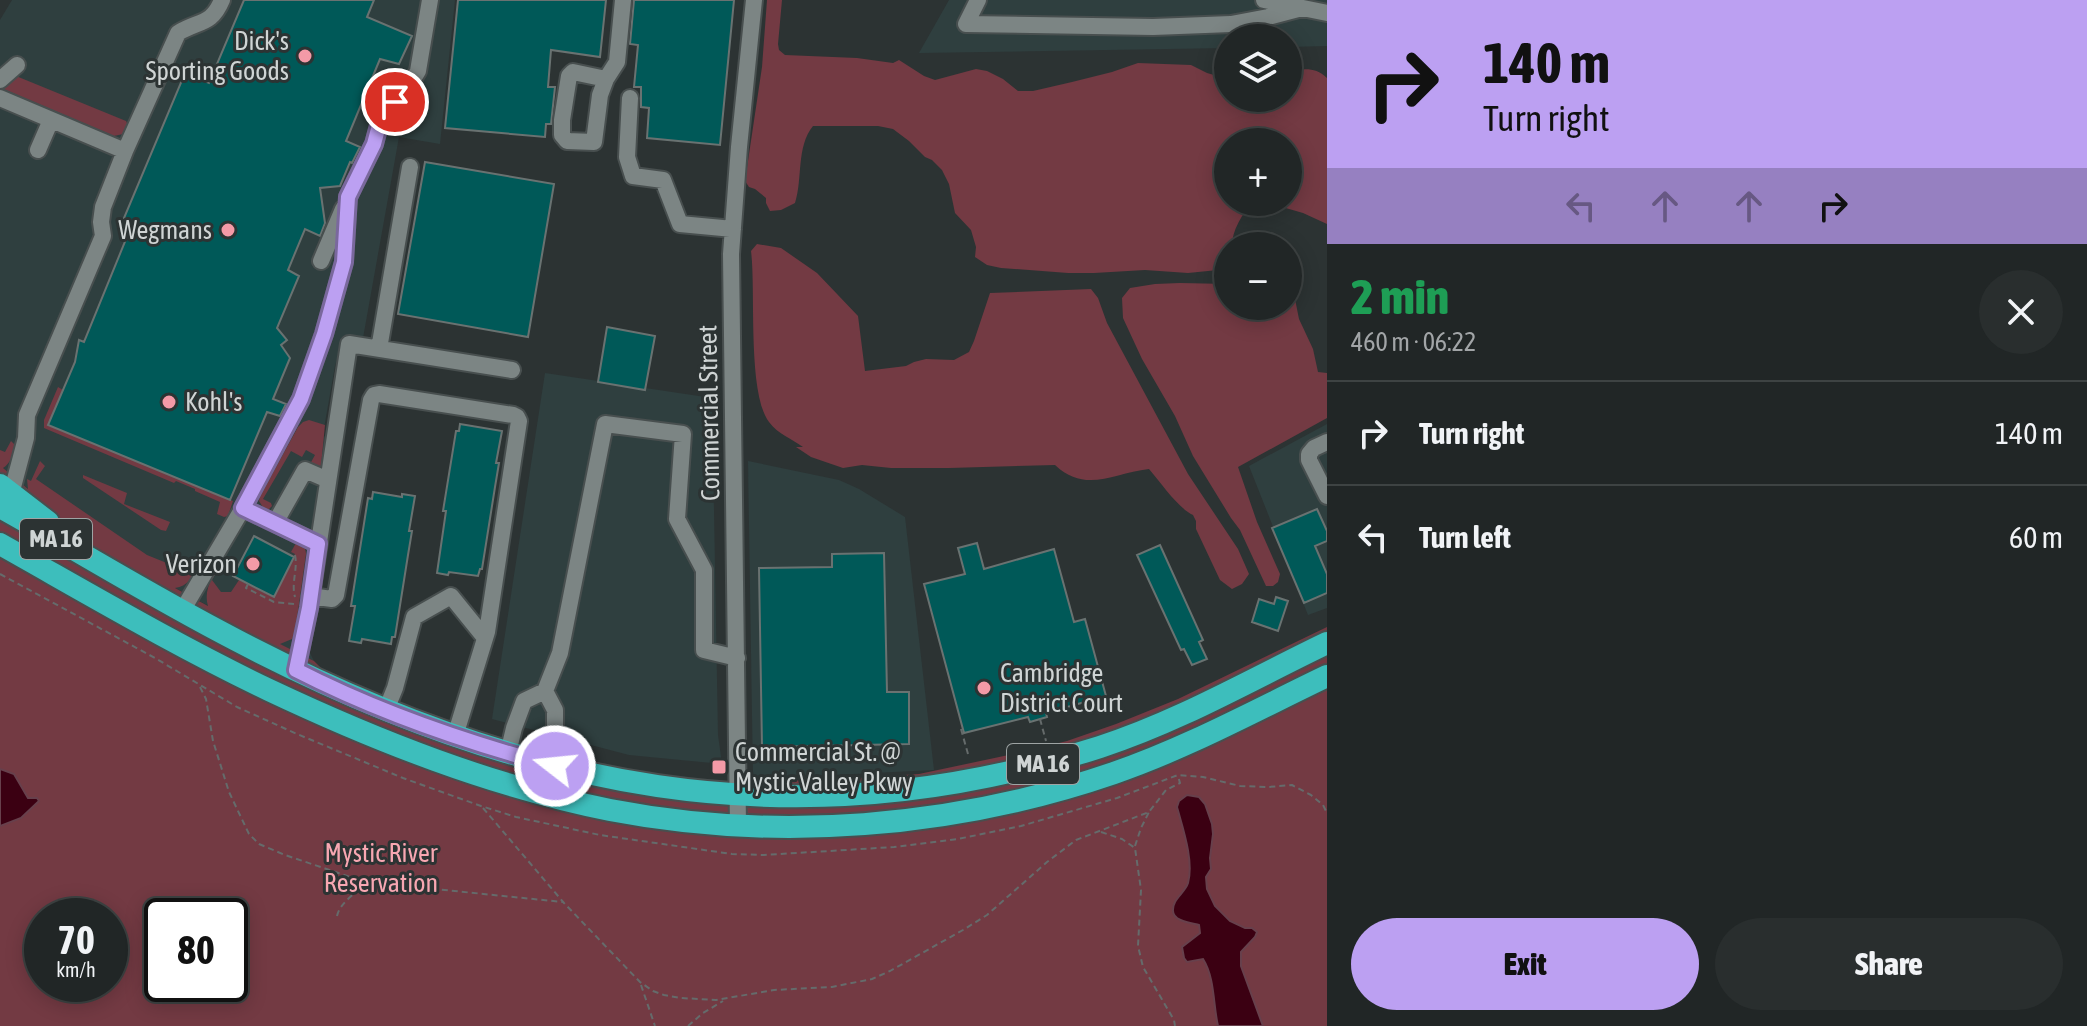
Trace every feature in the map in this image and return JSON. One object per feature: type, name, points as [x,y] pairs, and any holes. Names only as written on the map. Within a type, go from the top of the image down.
[{"type":"highway","name":"MA 16","points":[[5,499],[111,572],[296,670],[386,710],[455,736],[555,766],[639,784],[737,796],[811,797],[901,791],[1035,767],[1171,720],[1327,643]]},
{"type":"highway","name":"MA 16","points":[[0,544],[244,677],[389,742],[470,772],[564,799],[663,818],[738,826],[800,827],[897,821],[970,810],[1042,794],[1112,774],[1180,748],[1327,676]]},
{"type":"street","points":[[5,499],[26,438],[27,415],[103,236],[102,211],[125,151],[178,33],[211,18],[222,0]]},
{"type":"street","points":[[321,261],[374,144],[381,118],[418,71],[430,0]]},
{"type":"street","points":[[606,79],[617,62],[623,0]]},
{"type":"street","name":"Commercial Street","points":[[738,826],[733,229],[754,0]]},
{"type":"street","points":[[978,0],[966,24],[1215,25],[1302,8]]},
{"type":"street","points":[[1264,0],[1327,13]]},
{"type":"street","points":[[0,80],[17,65]]},
{"type":"street","points":[[0,98],[125,151]]},
{"type":"street","points":[[630,98],[627,157],[633,176],[663,180],[680,224],[733,229]]},
{"type":"street","points":[[38,150],[51,120]]},
{"type":"street","points":[[379,349],[410,167]]},
{"type":"street","points":[[182,611],[243,508],[301,399],[324,334],[344,262],[348,197]]},
{"type":"street","points":[[296,670],[349,344],[512,370]]},
{"type":"street","points":[[310,596],[332,599],[336,595],[374,395],[517,417],[519,421],[485,638],[455,736]]},
{"type":"street","points":[[508,753],[524,701],[545,691],[560,653],[605,424],[683,434],[677,519],[704,570],[704,650],[737,658]]},
{"type":"street","points":[[1327,442],[1314,448],[1309,460],[1327,496]]},
{"type":"street","points":[[275,523],[305,470],[328,480]]},
{"type":"street","points":[[243,508],[318,544]]},
{"type":"street","points":[[386,710],[414,617],[451,596],[485,638]]},
{"type":"street","points":[[545,691],[555,710],[555,766]]},
{"type":"path","points":[[248,584],[246,588],[269,600],[297,605],[293,589],[295,555]]},
{"type":"path","points":[[199,685],[206,699],[213,741],[229,792],[249,834],[259,844],[365,882],[564,903]]},
{"type":"path","points":[[1040,719],[1047,746]]},
{"type":"path","points":[[961,729],[968,754]]},
{"type":"path","points":[[1175,1026],[1143,967],[1138,946],[1141,890],[1135,848],[1149,812],[1166,790],[1180,783],[1178,775],[1240,786],[1292,785],[1311,795],[1327,813]]},
{"type":"path","points":[[481,806],[564,903],[640,982],[653,991],[672,996],[716,1000],[774,990],[855,984],[890,971],[987,915],[1076,840],[1149,812]]},
{"type":"path","points":[[1100,832],[1122,839],[1135,848]]},
{"type":"path","points":[[337,916],[338,909],[365,882]]},
{"type":"path","points":[[640,982],[655,1026]]},
{"type":"path","points":[[688,1026],[727,999]]},
{"type":"shaded area","points":[[12,0],[455,0],[440,144],[399,137],[363,338],[344,335],[335,366],[323,434],[338,458],[310,646],[314,661],[155,577],[32,492],[0,466],[0,20]]},
{"type":"shaded area","points":[[949,0],[1327,0],[1327,46],[1302,47],[1302,24],[1214,24],[1214,48],[919,53]]},
{"type":"shaded area","points":[[545,373],[712,398],[718,735],[722,764],[629,755],[492,719]]},
{"type":"shaded area","points":[[1327,424],[1327,608],[1308,615],[1249,466]]},
{"type":"shaded area","points":[[748,461],[839,480],[905,517],[934,770],[753,779]]},
{"type":"shaded area","points":[[0,769],[14,774],[28,798],[39,801],[21,818],[0,826]]},
{"type":"shaded area","points":[[1187,795],[1199,797],[1212,824],[1211,869],[1206,877],[1207,889],[1215,906],[1230,921],[1257,932],[1241,952],[1241,966],[1263,1026],[1218,1026],[1207,966],[1203,959],[1187,962],[1184,958],[1182,947],[1200,933],[1199,925],[1179,919],[1173,911],[1174,903],[1188,883],[1190,865],[1177,807]]},
{"type":"green space","points":[[767,0],[782,0],[778,44],[785,55],[893,63],[899,60],[935,80],[976,69],[1003,79],[1018,91],[1033,91],[1072,82],[1138,63],[1191,65],[1214,75],[1214,112],[1302,112],[1302,70],[1309,69],[1327,78],[1327,224],[1302,213],[1302,128],[1214,128],[1214,216],[1242,216],[1235,232],[1214,232],[1214,270],[1068,273],[987,265],[975,257],[976,247],[971,230],[955,213],[949,184],[942,170],[893,129],[878,126],[813,126],[804,143],[795,203],[781,210],[770,211],[766,198],[745,181],[762,67]]},
{"type":"green space","points":[[16,76],[126,121],[129,127],[123,134],[114,136],[1,88]]},
{"type":"green space","points":[[757,244],[781,248],[817,273],[858,316],[865,371],[906,366],[926,359],[954,360],[969,352],[990,293],[1091,289],[1188,474],[1238,549],[1249,574],[1242,584],[1232,589],[1220,580],[1196,529],[1193,515],[1176,501],[1149,469],[1089,480],[1066,474],[1055,465],[891,468],[862,465],[843,468],[811,457],[796,447],[803,447],[769,422],[758,389],[751,251]]},
{"type":"green space","points":[[1155,284],[1214,284],[1214,320],[1299,320],[1313,349],[1318,372],[1327,373],[1327,418],[1238,467],[1257,522],[1280,574],[1273,586],[1266,586],[1240,530],[1193,456],[1123,318],[1122,298],[1130,288]]},
{"type":"green space","points":[[58,387],[63,390],[48,425],[233,501],[228,516],[217,514],[220,502],[195,489],[44,428],[44,420]]},
{"type":"green space","points":[[309,420],[325,425],[321,466],[316,469],[310,464],[315,455],[306,450],[302,457],[291,451],[263,499],[272,506],[264,509],[259,501],[260,496],[298,427]]},
{"type":"green space","name":"Mystic River Reservation","points":[[11,441],[15,445],[14,451],[3,468],[28,489],[27,479],[31,481],[40,461],[45,466],[36,479],[147,555],[189,572],[196,563],[189,581],[175,588],[208,606],[208,588],[213,577],[218,569],[212,580],[221,592],[231,592],[239,580],[273,597],[295,554],[291,552],[296,543],[302,544],[306,554],[297,628],[292,639],[280,644],[314,661],[332,679],[398,706],[595,768],[715,785],[919,774],[1067,741],[1178,699],[1327,627],[1327,1026],[0,1026],[0,826],[21,818],[28,798],[14,774],[0,769],[0,450],[5,452]]},
{"type":"green space","points":[[83,475],[127,493],[124,504],[170,522],[166,531],[83,478]]},
{"type":"green space","name":"Mystic River Reservation","points":[[228,559],[234,563],[229,575],[218,569]]},
{"type":"building","points":[[244,0],[374,0],[367,17],[412,36],[399,64],[380,59],[346,141],[360,147],[340,186],[320,188],[325,223],[320,236],[305,229],[288,270],[299,276],[277,328],[287,340],[281,345],[290,358],[273,399],[286,404],[280,416],[267,412],[230,500],[48,425],[75,362],[79,340],[84,342],[133,222],[124,218],[185,73],[209,83]]},
{"type":"building","points":[[458,0],[606,0],[600,57],[551,50],[548,87],[555,87],[551,124],[546,124],[545,137],[445,128]]},
{"type":"building","points":[[634,0],[734,0],[720,145],[647,138],[649,108],[641,107],[641,87],[634,87],[638,45],[630,44]]},
{"type":"building","points":[[425,162],[554,184],[528,337],[398,314]]},
{"type":"building","points":[[607,327],[655,336],[645,390],[598,382]]},
{"type":"building","points":[[460,424],[502,431],[482,569],[478,576],[437,573],[446,511],[443,511],[456,431],[459,431]]},
{"type":"building","points":[[373,492],[415,496],[395,637],[392,637],[391,644],[362,639],[361,643],[349,641],[355,606],[351,606],[368,498],[372,499]]},
{"type":"building","points":[[1317,509],[1327,531],[1327,541],[1315,546],[1327,574],[1327,593],[1304,603],[1272,528]]},
{"type":"building","points":[[254,536],[294,557],[274,597],[233,576]]},
{"type":"building","points":[[977,543],[984,569],[1054,549],[1074,622],[1085,619],[1106,696],[1046,713],[1047,717],[1030,722],[1028,717],[964,733],[924,584],[965,574],[958,548]]},
{"type":"building","points":[[1160,545],[1203,640],[1199,642],[1207,659],[1192,665],[1184,649],[1181,650],[1137,555]]},
{"type":"building","points":[[884,553],[887,692],[909,692],[909,744],[762,747],[759,568],[832,567],[832,554]]},
{"type":"building","points":[[1276,597],[1288,601],[1278,631],[1252,622],[1259,599],[1274,604]]},
{"type":"place","name":"Dick's Sporting Goods","points":[[305,56]]},
{"type":"place","name":"Wegmans","points":[[228,230]]},
{"type":"place","name":"Kohl's","points":[[169,402]]},
{"type":"place","name":"Verizon","points":[[253,564]]},
{"type":"place","name":"Cambridge District Court","points":[[984,688]]},
{"type":"place","name":"Commercial St. @ Mystic Valley Pkwy","points":[[719,767]]},
{"type":"route","points":[[395,102],[381,118],[374,144],[348,197],[344,262],[324,334],[301,399],[243,508],[318,544],[296,670],[416,721],[555,766]]}]
